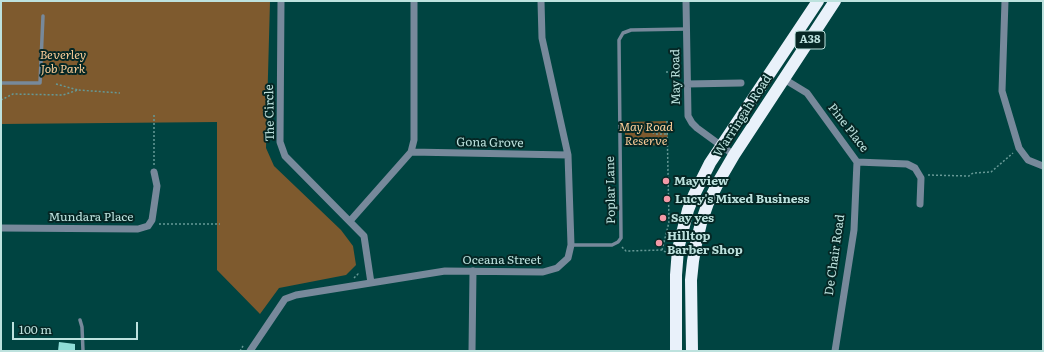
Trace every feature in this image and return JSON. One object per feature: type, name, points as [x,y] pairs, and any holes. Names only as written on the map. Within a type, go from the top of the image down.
[{"type":"highway","name":"Warringah Road","points":[[676,351],[677,256],[680,238],[694,195],[710,163],[818,1]]},
{"type":"highway","name":"Warringah Road","points":[[692,351],[691,280],[696,244],[708,203],[734,155],[836,1]]},
{"type":"highway","points":[[771,70],[784,79]]},
{"type":"street","name":"The Circle","points":[[281,1],[280,142],[285,156],[364,236],[370,283]]},
{"type":"street","points":[[350,221],[411,152],[414,140],[414,1]]},
{"type":"street","name":"Oceana Street","points":[[250,351],[283,302],[286,299],[296,295],[445,271],[543,272],[557,268],[568,258],[570,245],[568,155],[542,38],[541,1]]},
{"type":"street","name":"May Road","points":[[686,1],[688,116],[697,128],[734,155]]},
{"type":"street","points":[[1004,1],[1002,91],[1019,148],[1028,160],[1043,166]]},
{"type":"street","name":"Pine Place","points":[[784,79],[808,93],[857,162],[907,164],[915,168],[921,178],[920,204]]},
{"type":"street","points":[[687,84],[741,83]]},
{"type":"street","name":"Gona Grove","points":[[411,152],[568,155]]},
{"type":"street","name":"De Chair Road","points":[[835,351],[854,230],[857,162]]},
{"type":"street","points":[[152,220],[157,186],[154,172]]},
{"type":"street","name":"Mundara Place","points":[[1,228],[138,229],[148,226],[152,220]]},
{"type":"street","points":[[472,351],[473,271]]},
{"type":"lane","points":[[1,83],[40,82],[43,16]]},
{"type":"lane","name":"Poplar Lane","points":[[618,242],[621,238],[619,40],[623,33],[631,30],[686,29]]},
{"type":"lane","points":[[570,245],[612,245],[618,242]]},
{"type":"lane","points":[[80,320],[82,327],[83,351]]},
{"type":"path","points":[[666,72],[677,72]]},
{"type":"path","points":[[56,84],[78,90],[120,93]]},
{"type":"path","points":[[1,100],[13,94],[63,96],[78,90]]},
{"type":"path","points":[[154,115],[154,172]]},
{"type":"path","points":[[662,250],[669,222],[667,121]]},
{"type":"path","points":[[620,138],[629,130],[647,129],[655,134],[668,134]]},
{"type":"path","points":[[928,175],[969,176],[973,173],[991,172],[1019,148]]},
{"type":"path","points":[[152,220],[159,224],[220,224]]},
{"type":"path","points":[[618,242],[626,251],[662,250],[667,253]]},
{"type":"green space","name":"Beverley Job Park","points":[[1,1],[270,1],[266,148],[274,166],[341,230],[353,246],[356,265],[346,275],[279,288],[260,314],[217,270],[217,122],[1,124]]},
{"type":"green space","name":"May Road Reserve","points":[[667,121],[668,145],[625,146],[625,122]]},
{"type":"building","points":[[59,342],[75,344],[75,351],[58,351]]},
{"type":"place","name":"Mayview","points":[[666,181]]},
{"type":"place","name":"Lucy's Mixed Business","points":[[667,199]]},
{"type":"place","name":"Say yes","points":[[663,218]]},
{"type":"place","name":"Hilltop Barber Shop","points":[[659,243]]}]
